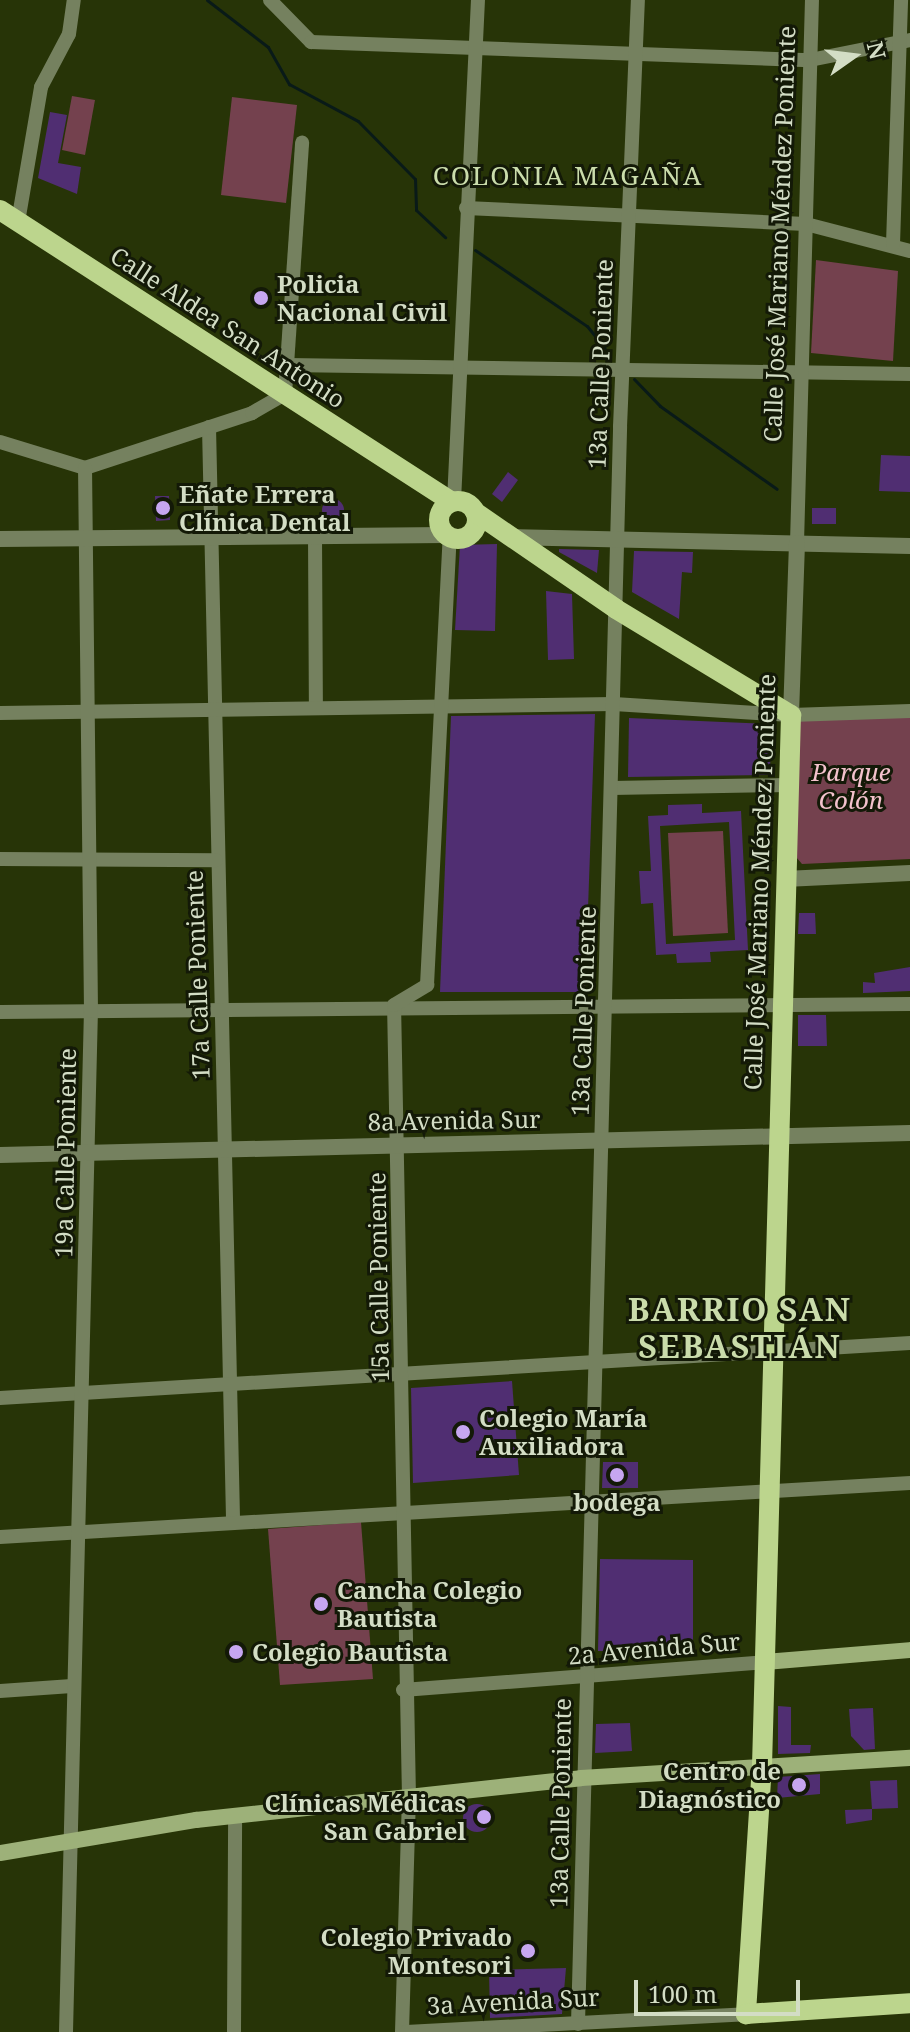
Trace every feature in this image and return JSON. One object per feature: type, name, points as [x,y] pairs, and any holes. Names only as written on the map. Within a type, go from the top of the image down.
[{"type":"main road","name":"Calle Aldea San Antonio","points":[[0,210],[428,487],[447,522]]},
{"type":"main road","points":[[447,522],[477,524],[475,512],[507,537],[616,609],[791,715]]},
{"type":"main road","points":[[447,522],[507,537]]},
{"type":"main road","name":"Calle José Mariano Méndez Poniente","points":[[746,2014],[762,1765],[779,1006],[791,715]]},
{"type":"main road","name":"2a Avenida Sur","points":[[765,1662],[910,1650]]},
{"type":"main road","points":[[0,1853],[70,1839],[235,1816],[581,1778],[910,1758]]},
{"type":"main road","name":"3a Avenida Sur","points":[[746,2014],[910,2003]]},
{"type":"street","points":[[18,222],[41,87],[69,34],[74,0]]},
{"type":"street","points":[[270,0],[311,42],[810,60],[905,41]]},
{"type":"street","points":[[394,1005],[427,985],[442,707],[447,522],[461,368],[478,0]]},
{"type":"street","name":"13a Calle Poniente","points":[[578,2024],[581,1778],[617,538],[627,214],[638,0]]},
{"type":"street","name":"Calle José Mariano Méndez Poniente","points":[[791,715],[797,543],[798,374],[812,0]]},
{"type":"street","points":[[893,244],[905,41],[901,0]]},
{"type":"street","points":[[0,442],[85,468],[209,427],[285,394],[302,143]]},
{"type":"street","points":[[466,208],[806,224],[893,244],[910,251]]},
{"type":"street","points":[[288,365],[623,367],[798,374],[910,374]]},
{"type":"street","name":"17a Calle Poniente","points":[[209,427],[216,860],[233,1382],[233,1522]]},
{"type":"street","name":"19a Calle Poniente","points":[[66,2032],[75,1532],[84,1393],[85,1153],[91,1011],[85,468]]},
{"type":"street","points":[[0,539],[315,535],[447,522]]},
{"type":"street","points":[[315,535],[316,708]]},
{"type":"street","points":[[507,537],[910,546]]},
{"type":"street","points":[[0,713],[614,704],[791,715],[910,711]]},
{"type":"street","points":[[612,788],[787,785]]},
{"type":"street","points":[[0,859],[216,860]]},
{"type":"street","points":[[785,879],[910,873]]},
{"type":"street","points":[[0,1012],[394,1005],[910,1004]]},
{"type":"street","name":"15a Calle Poniente","points":[[394,1005],[405,1511],[403,1690],[409,1798],[404,2032]]},
{"type":"street","name":"8a Avenida Sur","points":[[0,1155],[910,1133]]},
{"type":"street","points":[[0,1398],[910,1343]]},
{"type":"street","points":[[0,1537],[589,1498],[910,1483]]},
{"type":"street","name":"2a Avenida Sur","points":[[403,1690],[584,1679],[765,1662]]},
{"type":"street","points":[[0,1691],[72,1686]]},
{"type":"street","points":[[234,2032],[235,1816]]},
{"type":"street","name":"3a Avenida Sur","points":[[404,2032],[746,2014]]},
{"type":"green space","points":[[72,96],[95,100],[85,155],[62,150]]},
{"type":"green space","points":[[232,97],[297,105],[286,203],[221,195]]},
{"type":"green space","points":[[816,260],[898,271],[893,361],[811,353]]},
{"type":"green space","name":"Parque Colón","points":[[910,714],[910,859],[802,864],[790,850],[793,721]]},
{"type":"green space","points":[[723,831],[728,933],[673,936],[668,833]]},
{"type":"green space","name":"Cancha Colegio Bautista","points":[[361,1522],[373,1679],[280,1685],[268,1529]]},
{"type":"building","points":[[50,112],[67,115],[58,163],[81,167],[77,194],[38,178]]},
{"type":"building","points":[[881,455],[910,456],[910,492],[879,491]]},
{"type":"building","points":[[508,472],[518,480],[502,502],[492,494]]},
{"type":"building","name":"Eñate Errera Clínica Dental","points":[[155,496],[169,496],[170,520],[156,521]]},
{"type":"building","points":[[333,499],[341,502],[344,510],[341,518],[333,521],[325,518],[322,510],[325,502]]},
{"type":"building","points":[[812,508],[836,508],[836,524],[812,524]]},
{"type":"building","points":[[497,544],[495,631],[455,630],[460,545]]},
{"type":"building","points":[[559,549],[599,550],[597,573],[559,552]]},
{"type":"building","points":[[634,551],[693,552],[692,573],[682,572],[679,619],[632,592]]},
{"type":"building","points":[[546,591],[572,594],[574,659],[548,660]]},
{"type":"building","points":[[595,714],[585,992],[440,992],[451,716]]},
{"type":"building","points":[[629,718],[771,724],[770,775],[628,777]]},
{"type":"building","points":[[702,804],[702,813],[741,811],[748,950],[710,952],[711,962],[677,963],[676,954],[656,955],[653,903],[641,904],[639,871],[651,871],[648,816],[668,815],[668,805]],"holes":[[[729,822],[735,940],[666,944],[660,826]]]},
{"type":"building","points":[[799,913],[815,913],[816,934],[798,934]]},
{"type":"building","points":[[910,967],[910,991],[863,993],[863,982],[875,983],[874,973]]},
{"type":"building","points":[[798,1015],[826,1015],[827,1046],[798,1046]]},
{"type":"building","name":"Colegio María Auxiliadora","points":[[512,1381],[519,1475],[413,1483],[411,1388]]},
{"type":"building","name":"bodega","points":[[603,1462],[638,1462],[638,1488],[602,1488]]},
{"type":"building","points":[[600,1559],[693,1560],[693,1652],[598,1651]]},
{"type":"building","points":[[778,1706],[791,1707],[791,1745],[811,1745],[810,1753],[778,1754]]},
{"type":"building","points":[[873,1708],[875,1749],[864,1750],[851,1736],[849,1709]]},
{"type":"building","points":[[630,1723],[632,1751],[595,1753],[596,1724]]},
{"type":"building","name":"Centro de Diagnóstico","points":[[820,1774],[820,1794],[777,1798],[778,1777]]},
{"type":"building","points":[[897,1780],[898,1808],[872,1809],[870,1781]]},
{"type":"building","points":[[477,1804],[487,1808],[491,1818],[487,1828],[477,1832],[467,1828],[463,1818],[467,1808]]},
{"type":"building","points":[[872,1809],[872,1820],[846,1824],[845,1810]]},
{"type":"building","points":[[566,1968],[562,2014],[490,2018],[489,1970]]},
{"type":"waterway","points":[[207,0],[268,47],[289,84],[358,121],[415,179],[416,210],[445,237]]},
{"type":"waterway","points":[[475,250],[587,326],[605,348]]},
{"type":"waterway","points":[[634,379],[660,406],[777,489]]},
{"type":"place","name":"Policia Nacional Civil","points":[[261,298]]},
{"type":"place","name":"Eñate Errera Clínica Dental","points":[[163,508]]},
{"type":"place","name":"Colegio María Auxiliadora","points":[[463,1432]]},
{"type":"place","name":"bodega","points":[[617,1475]]},
{"type":"place","name":"Cancha Colegio Bautista","points":[[321,1604]]},
{"type":"place","name":"Colegio Bautista","points":[[236,1652]]},
{"type":"place","name":"Centro de Diagnóstico","points":[[799,1785]]},
{"type":"place","name":"Clínicas Médicas San Gabriel","points":[[484,1817]]},
{"type":"place","name":"Colegio Privado Montesori","points":[[528,1951]]},
{"type":"district","name":"COLONIA MAGAÑA","points":[[568,176]]},
{"type":"district","name":"BARRIO SAN SEBASTIÁN","points":[[740,1328]]}]
